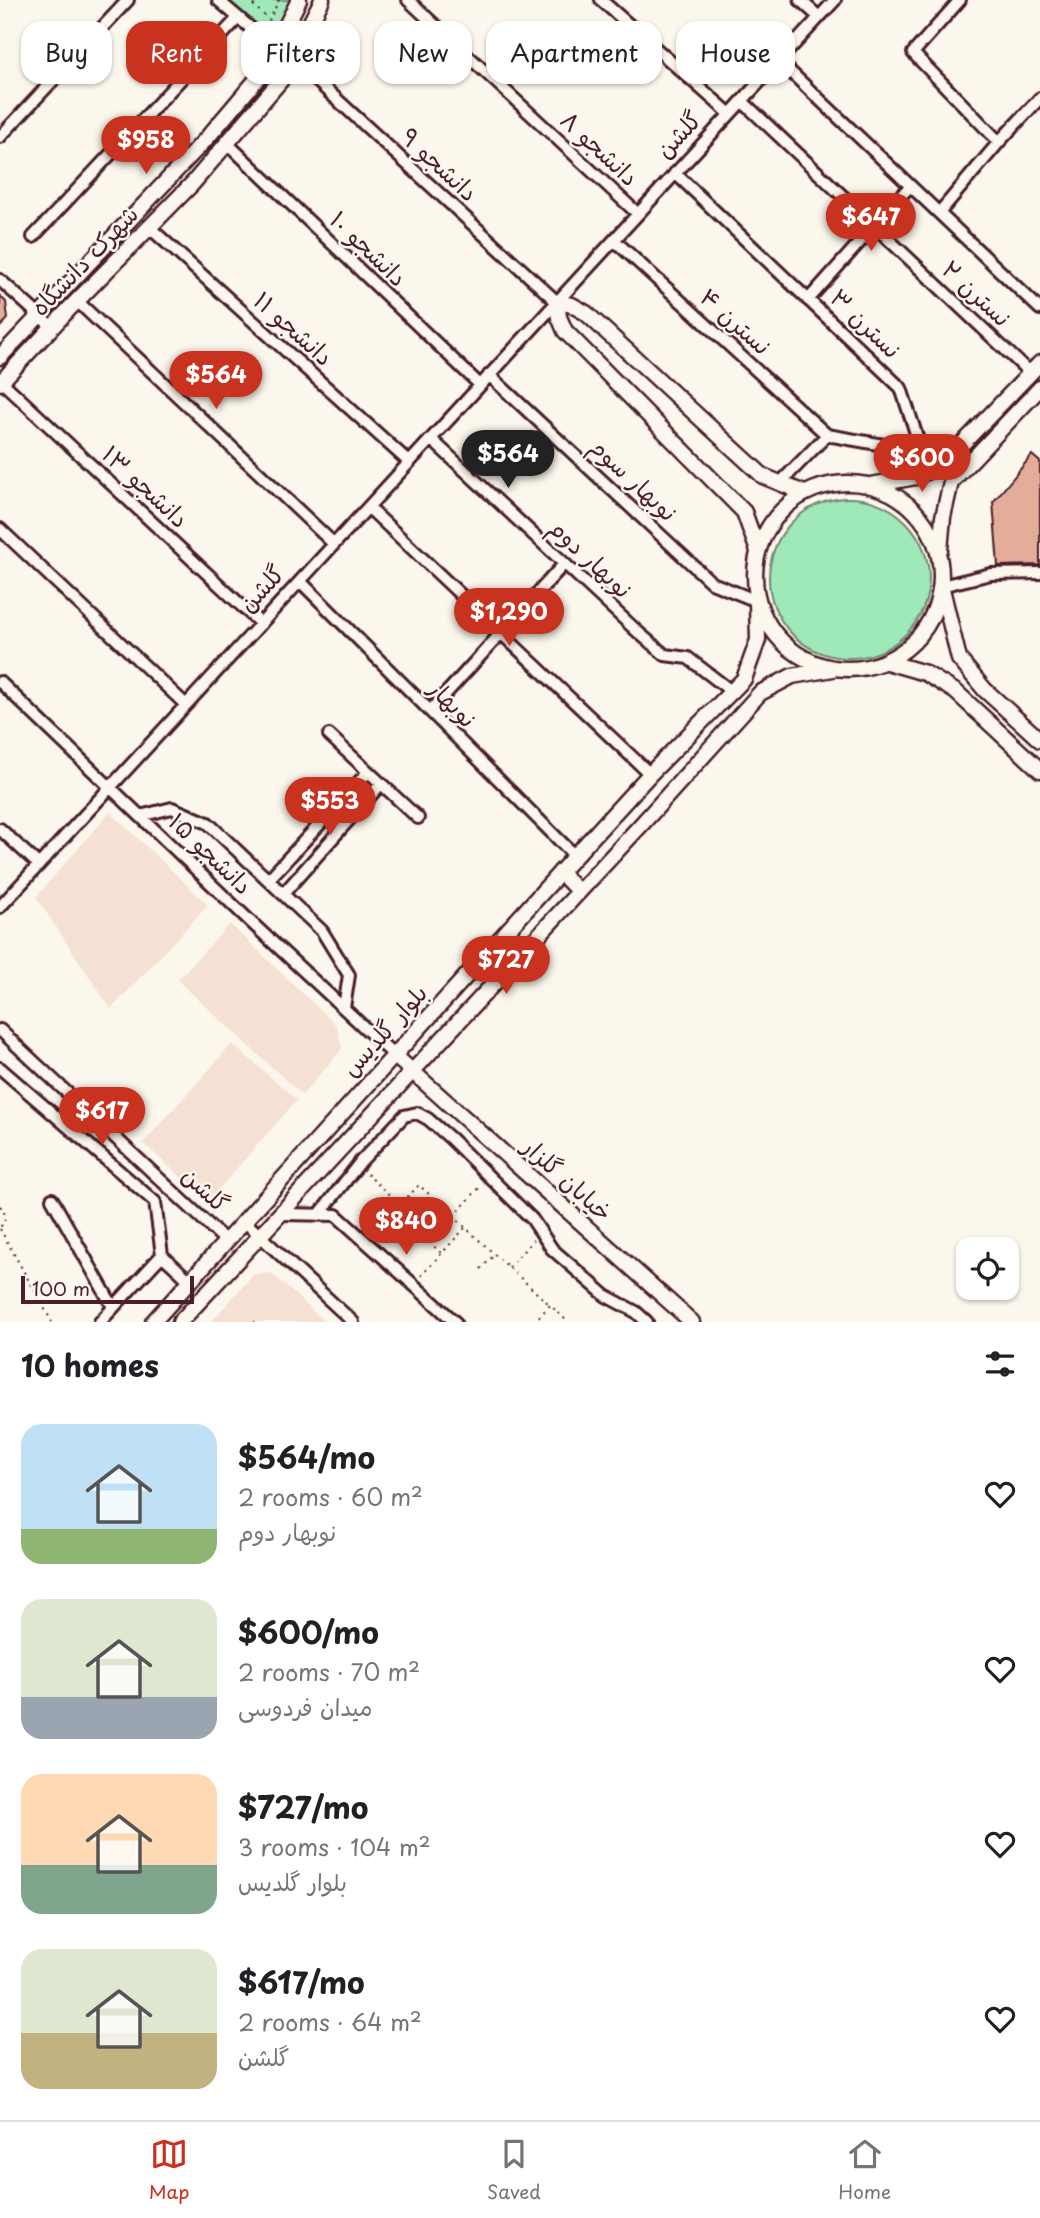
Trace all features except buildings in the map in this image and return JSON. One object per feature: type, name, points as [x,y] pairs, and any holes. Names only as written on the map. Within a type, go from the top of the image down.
[{"type":"main road","name":"شهرک دانشگاه","points":[[289,21],[299,0]]},
{"type":"main road","name":"شهرک دانشگاه","points":[[312,21],[323,0]]},
{"type":"main road","name":"شهرک دانشگاه","points":[[0,357],[207,138],[253,84]]},
{"type":"main road","name":"شهرک دانشگاه","points":[[1,382],[193,183],[278,84]]},
{"type":"main road","points":[[758,551],[744,512],[565,331],[557,302],[586,313],[763,476],[804,493]]},
{"type":"main road","points":[[870,485],[916,477],[946,461],[1035,368]]},
{"type":"main road","points":[[1040,388],[951,482],[943,517],[940,559],[941,586],[958,659],[985,690],[1040,740]]},
{"type":"main road","points":[[940,559],[931,533],[916,511],[894,495],[870,485],[848,482],[825,485],[804,493],[784,508],[768,528],[758,551],[754,576],[758,601],[768,625],[785,646],[808,661],[833,669],[861,670],[887,662],[908,649],[925,631],[936,610],[941,586]]},
{"type":"main road","name":"بلوار گلدیس","points":[[153,1322],[650,774],[744,679],[758,640],[758,601]]},
{"type":"main road","points":[[887,662],[925,673],[956,692],[1040,769]]},
{"type":"main road","name":"بلوار گلدیس","points":[[180,1322],[760,693],[792,676],[833,669]]},
{"type":"main road","points":[[560,872],[579,892]]},
{"type":"main road","name":"خیابان گلزار","points":[[394,1055],[692,1322]]},
{"type":"street","points":[[0,137],[128,0]]},
{"type":"street","name":"دانشجو ۹","points":[[218,0],[242,21]]},
{"type":"street","name":"دانشجو ۸","points":[[408,0],[638,214]]},
{"type":"street","points":[[601,0],[730,114]]},
{"type":"street","points":[[800,0],[819,17]]},
{"type":"street","name":"گلشن","points":[[795,43],[835,0]]},
{"type":"street","points":[[960,0],[912,54],[999,142]]},
{"type":"street","points":[[33,237],[238,18]]},
{"type":"street","points":[[795,76],[1040,309]]},
{"type":"street","name":"دانشجو ۹","points":[[320,84],[557,302]]},
{"type":"street","name":"گلشن","points":[[0,906],[757,84]]},
{"type":"street","points":[[939,213],[1040,98]]},
{"type":"street","name":"نسترن ۲","points":[[741,101],[874,227],[1035,368]]},
{"type":"street","name":"دانشجو ۱۰","points":[[227,143],[480,385]]},
{"type":"street","name":"نسترن ۳","points":[[675,173],[901,388],[929,470]]},
{"type":"street","points":[[808,300],[910,186]]},
{"type":"street","name":"دانشجو ۱۱","points":[[149,227],[409,462]]},
{"type":"street","name":"نسترن ۴","points":[[614,240],[827,435]]},
{"type":"street","points":[[0,280],[52,327]]},
{"type":"street","points":[[77,301],[334,544]]},
{"type":"street","name":"نوبهار سوم","points":[[489,376],[712,583],[758,601]]},
{"type":"street","name":"دانشجو ۱۳","points":[[1,382],[261,624]]},
{"type":"street","points":[[780,483],[827,435],[923,452]]},
{"type":"street","name":"نوبهار دوم","points":[[431,439],[665,655],[688,658],[731,691]]},
{"type":"street","points":[[368,507],[650,774]]},
{"type":"street","points":[[0,529],[186,705]]},
{"type":"street","points":[[430,711],[564,564]]},
{"type":"street","points":[[941,586],[991,574],[1040,573]]},
{"type":"street","name":"نوبهار","points":[[300,581],[575,856]]},
{"type":"street","name":"دانشجو ۱۵","points":[[0,682],[394,1055]]},
{"type":"street","points":[[328,735],[418,818]]},
{"type":"street","points":[[268,880],[368,772]]},
{"type":"street","points":[[283,894],[381,784]]},
{"type":"street","points":[[140,816],[172,808],[208,823],[322,931],[349,975],[344,1008]]},
{"type":"street","points":[[0,829],[39,865]]},
{"type":"street","name":"گلشن","points":[[0,1030],[226,1241]]},
{"type":"street","points":[[0,1068],[155,1202],[162,1255],[190,1281]]},
{"type":"street","points":[[318,1214],[358,1165],[404,1116],[417,1113],[450,1138],[532,1219],[552,1250],[606,1296],[636,1312],[647,1322]]},
{"type":"street","points":[[52,1199],[113,1307]]},
{"type":"street","points":[[281,1214],[336,1215],[451,1321]]},
{"type":"street","points":[[244,1221],[353,1322]]},
{"type":"street","points":[[100,1322],[162,1255]]},
{"type":"path","points":[[248,0],[269,20],[279,0]]},
{"type":"path","points":[[358,1165],[400,1205],[419,1185],[568,1322]]},
{"type":"path","points":[[453,1216],[489,1177]]},
{"type":"path","points":[[436,1200],[413,1227],[442,1254]]},
{"type":"path","points":[[0,1206],[5,1215],[0,1228],[52,1322]]},
{"type":"path","points":[[413,1284],[466,1227]]},
{"type":"path","points":[[509,1267],[541,1232]]},
{"type":"path","points":[[481,1269],[494,1254]]},
{"type":"path","points":[[534,1322],[550,1305]]},
{"type":"shaded area","points":[[110,812],[208,905],[111,1009],[36,897]]},
{"type":"shaded area","points":[[230,924],[337,1026],[342,1049],[302,1095],[177,980]]},
{"type":"shaded area","points":[[232,1044],[297,1100],[208,1201],[143,1143]]},
{"type":"shaded area","points":[[271,1273],[325,1322],[211,1322],[254,1274]]},
{"type":"green space","points":[[222,0],[292,0],[285,21],[248,21]]},
{"type":"green space","points":[[849,498],[880,504],[906,521],[923,547],[929,578],[923,609],[906,635],[880,652],[849,658],[818,652],[792,635],[775,609],[769,578],[775,547],[792,521],[818,504]]}]
